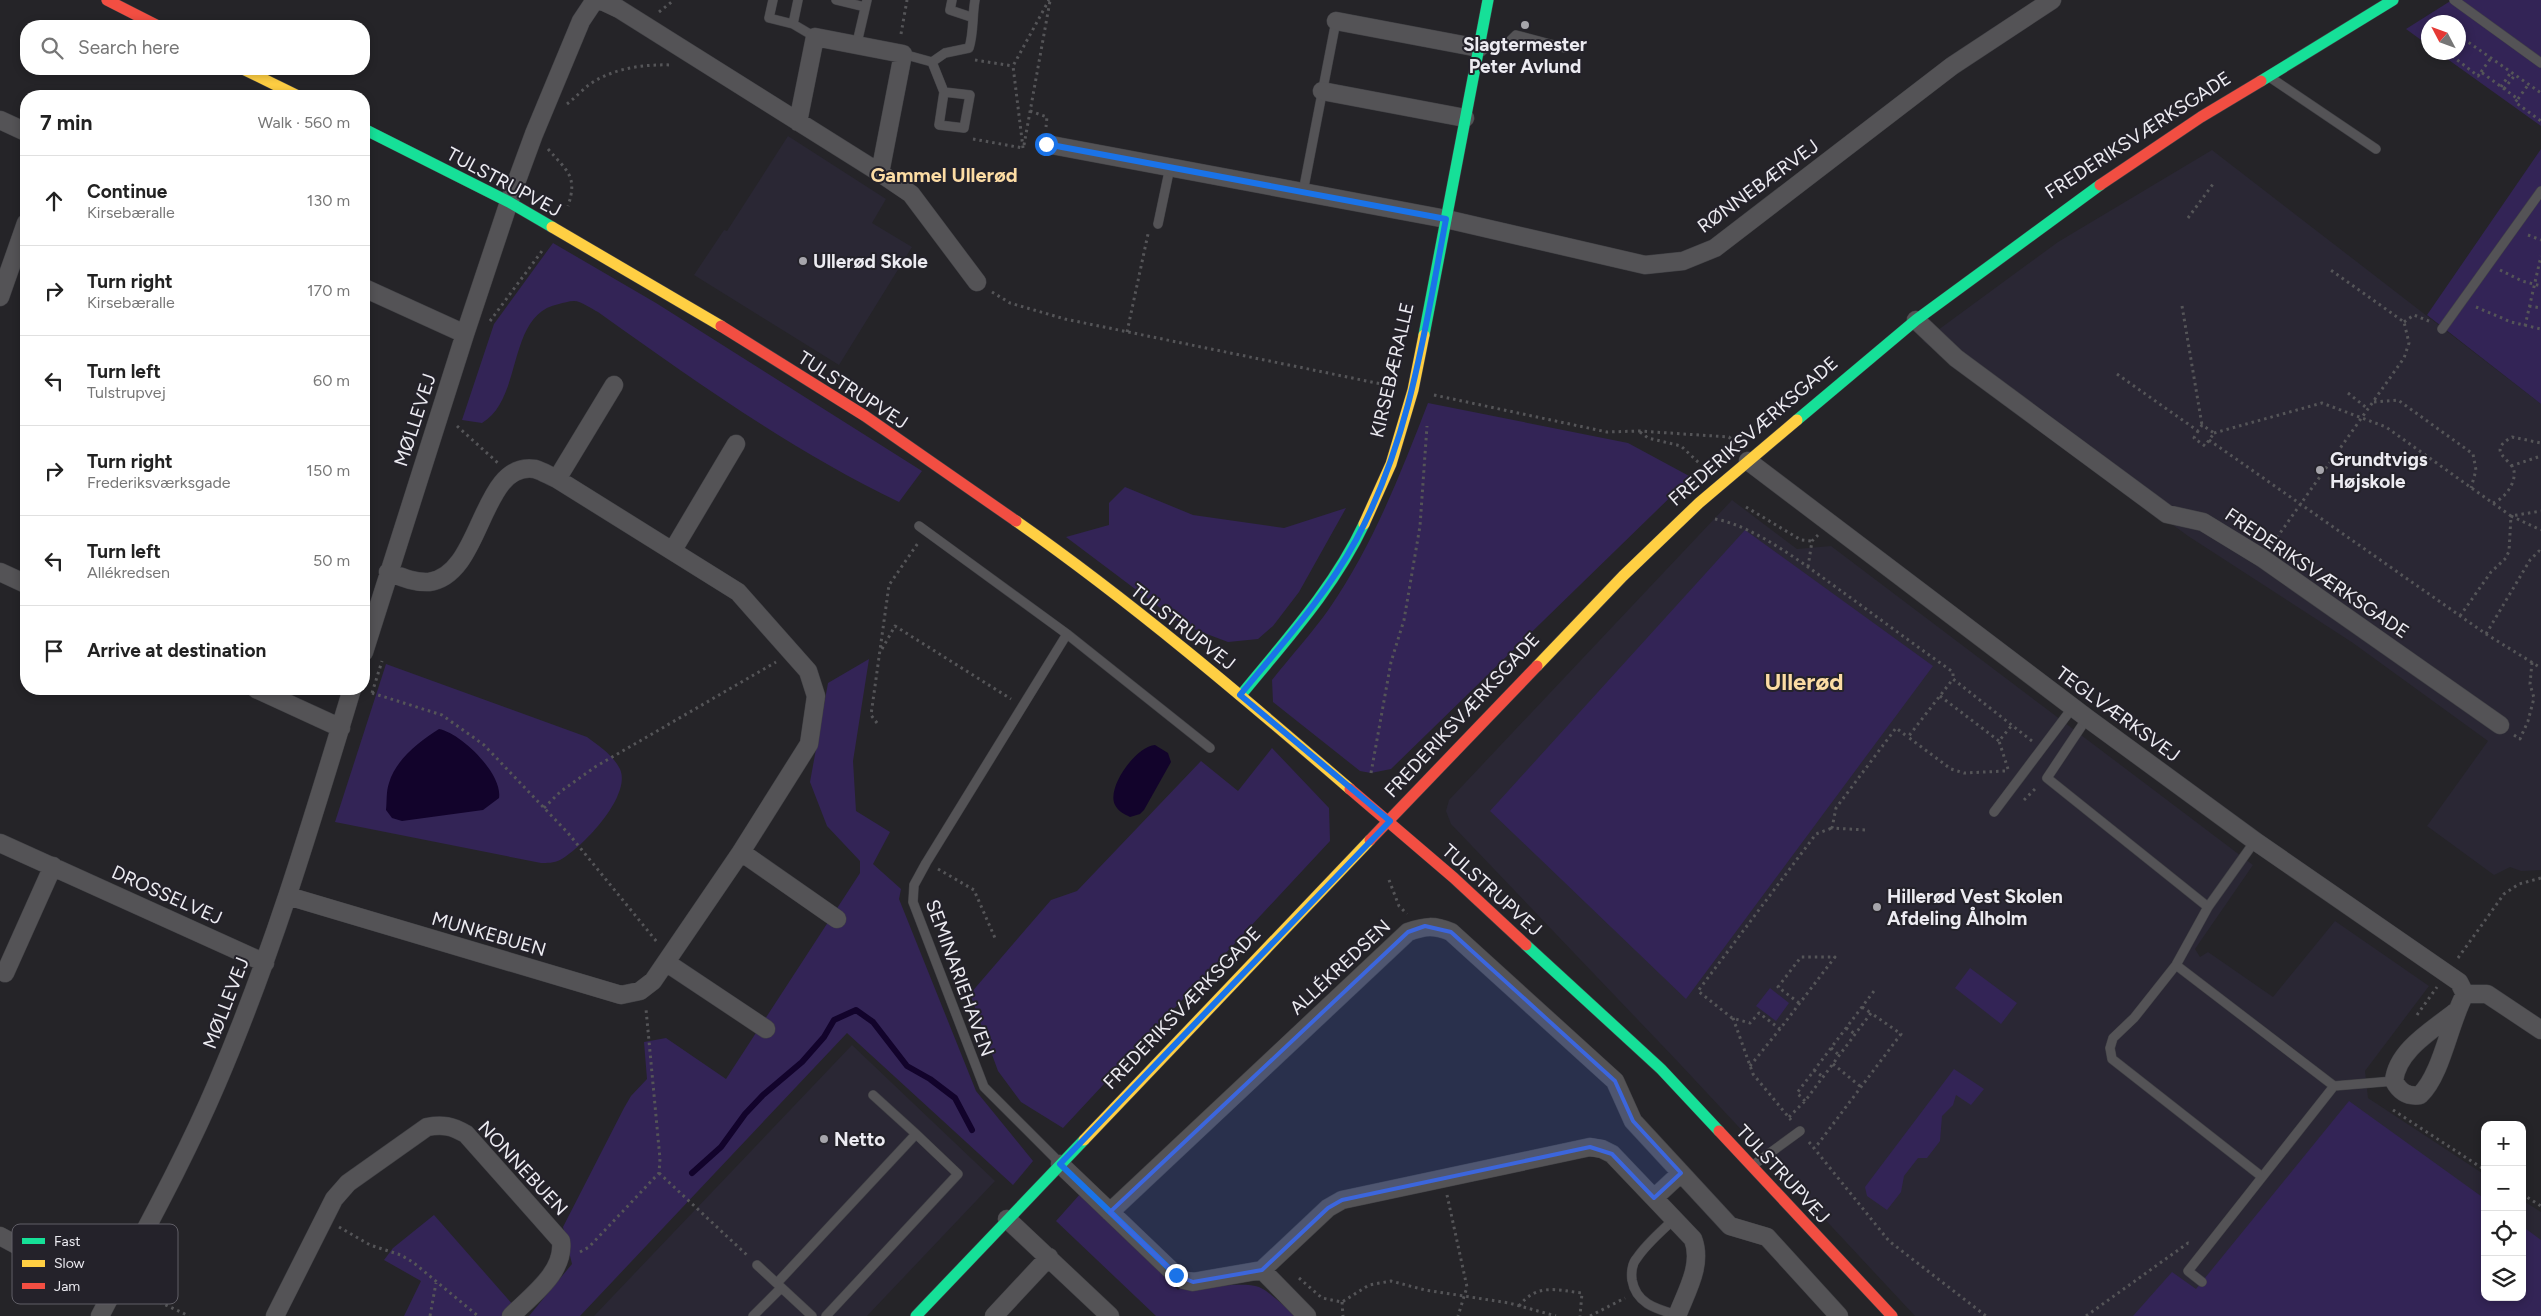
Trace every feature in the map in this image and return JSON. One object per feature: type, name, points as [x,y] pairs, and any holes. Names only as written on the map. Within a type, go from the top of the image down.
[{"type":"street","points":[[107,0],[146,20]]},
{"type":"street","name":"MØLLEVEJ","points":[[370,632],[509,202],[544,109],[581,22],[595,0]]},
{"type":"street","points":[[600,0],[619,9],[700,59],[910,194],[977,282]]},
{"type":"street","name":"KIRSEBÆRALLE","points":[[1240,695],[1316,603],[1356,540],[1391,464],[1413,390],[1488,0]]},
{"type":"street","name":"RØNNEBÆRVEJ","points":[[1446,219],[1645,265],[1682,261],[1714,248],[1952,66],[2052,0]]},
{"type":"street","name":"FREDERIKSVÆRKSGADE","points":[[916,1316],[1623,576],[1699,503],[1916,320],[2068,206],[2202,117],[2394,0]]},
{"type":"street","points":[[1336,21],[1479,48]]},
{"type":"street","points":[[798,122],[815,37],[856,47],[903,54],[880,173]]},
{"type":"street","points":[[255,75],[286,90]]},
{"type":"street","points":[[1322,91],[1465,118]]},
{"type":"street","points":[[0,120],[20,129]]},
{"type":"street","name":"TULSTRUPVEJ","points":[[370,132],[509,202],[661,289],[865,416],[1063,554],[1240,695],[1390,821],[1661,1069],[1892,1316]]},
{"type":"street","points":[[1046,144],[1446,219]]},
{"type":"street","points":[[0,297],[20,240]]},
{"type":"street","points":[[370,291],[465,334]]},
{"type":"street","name":"FREDERIKSVÆRKSGADE","points":[[1916,320],[1956,358],[2166,514],[2203,522],[2262,558],[2500,725]]},
{"type":"street","points":[[557,479],[614,385]]},
{"type":"street","points":[[673,550],[736,444]]},
{"type":"street","name":"TEGLVÆRKSVEJ","points":[[1748,461],[2087,718],[2255,841],[2459,982],[2465,994]]},
{"type":"street","points":[[388,572],[408,580],[429,582],[445,576],[460,563],[501,483],[518,471],[535,469],[557,479],[738,592],[808,671],[816,696],[809,744],[741,852],[668,960],[653,981],[640,991]]},
{"type":"street","points":[[0,572],[20,581]]},
{"type":"street","points":[[269,695],[341,728]]},
{"type":"street","name":"MØLLEVEJ","points":[[149,1224],[174,1176],[218,1082],[264,963],[288,896],[350,695]]},
{"type":"street","name":"DROSSELVEJ","points":[[0,843],[264,963]]},
{"type":"street","points":[[741,852],[837,919]]},
{"type":"street","points":[[5,973],[53,866]]},
{"type":"street","name":"MUNKEBUEN","points":[[288,896],[621,995],[640,991]]},
{"type":"street","name":"ALLÉKREDSEN","points":[[1110,1212],[1408,932],[1425,926],[1437,926],[1451,932],[1615,1081],[1633,1121],[1730,1226],[1766,1237],[1839,1316]]},
{"type":"street","points":[[668,960],[766,1029]]},
{"type":"street","points":[[2455,1012],[2406,1053],[2394,1073],[2394,1081],[2398,1089],[2412,1096],[2420,1095],[2427,1088],[2433,1078],[2455,1012],[2465,994],[2487,994],[2541,1030]]},
{"type":"street","name":"NONNEBUEN","points":[[275,1316],[334,1199],[348,1184],[427,1127],[453,1126],[466,1134],[561,1241],[563,1253]]},
{"type":"street","points":[[1060,1164],[1176,1275],[1184,1280],[1203,1280],[1262,1270],[1328,1208],[1342,1200],[1444,1180],[1590,1147],[1602,1149],[1612,1154],[1693,1239],[1698,1251],[1697,1262],[1677,1315]]},
{"type":"street","points":[[1654,1198],[1681,1173]]},
{"type":"street","points":[[1008,1219],[1110,1316]]},
{"type":"street","points":[[0,1236],[12,1242]]},
{"type":"street","points":[[511,1316],[556,1269],[563,1253]]},
{"type":"street","points":[[994,1316],[1049,1257]]},
{"type":"street","points":[[1262,1270],[1307,1316]]},
{"type":"street","name":"MØLLEVEJ","points":[[100,1316],[107,1304]]},
{"type":"lane","points":[[773,0],[769,18],[793,24],[815,37]]},
{"type":"lane","points":[[793,24],[798,0]]},
{"type":"lane","points":[[836,0],[866,4],[856,47]]},
{"type":"lane","points":[[952,0],[950,10],[971,17]]},
{"type":"lane","points":[[932,62],[945,53],[969,48],[973,35],[971,17],[975,0]]},
{"type":"lane","points":[[2454,0],[2541,64]]},
{"type":"lane","points":[[1303,192],[1336,21]]},
{"type":"lane","points":[[1479,48],[1504,47],[1516,35],[1565,48]]},
{"type":"lane","points":[[903,54],[932,62]]},
{"type":"lane","points":[[932,62],[944,92],[939,125],[964,128],[970,96],[944,92]]},
{"type":"lane","points":[[2268,76],[2376,149]]},
{"type":"lane","points":[[1158,224],[1170,167]]},
{"type":"lane","points":[[2442,329],[2541,191]]},
{"type":"lane","points":[[923,529],[1068,634],[1210,748]]},
{"type":"lane","name":"SEMINARIEHAVEN","points":[[1060,1164],[984,1087],[913,902],[914,885],[926,863],[1068,634]]},
{"type":"lane","points":[[1994,812],[2072,707]]},
{"type":"lane","points":[[2087,718],[2047,778],[2208,907]]},
{"type":"lane","points":[[2255,841],[2208,907],[2176,965],[2134,1018],[2113,1038],[2110,1048],[2112,1059],[2262,1176]]},
{"type":"lane","points":[[2176,965],[2334,1086],[2394,1081]]},
{"type":"lane","points":[[2202,1282],[2188,1271],[2334,1086]]},
{"type":"lane","points":[[826,1316],[958,1174],[874,1095]]},
{"type":"lane","points":[[1752,1167],[1800,1131]]},
{"type":"lane","points":[[753,1316],[916,1134]]},
{"type":"lane","points":[[1674,1218],[1636,1259],[1631,1273],[1636,1291],[1642,1300],[1654,1308],[1677,1315]]},
{"type":"lane","points":[[757,1265],[812,1316]]},
{"type":"path","points":[[903,54],[900,39],[907,0]]},
{"type":"path","points":[[1024,148],[1013,66],[1050,0]]},
{"type":"path","points":[[1024,148],[1050,0]]},
{"type":"path","points":[[2466,41],[2541,93]]},
{"type":"path","points":[[969,48],[976,61],[1013,66]]},
{"type":"path","points":[[2457,60],[2478,76],[2491,58]]},
{"type":"path","points":[[544,109],[568,104],[590,84],[616,71],[651,64],[684,66],[700,59]]},
{"type":"path","points":[[2481,72],[2518,99]]},
{"type":"path","points":[[2503,88],[2513,74]]},
{"type":"path","points":[[2528,84],[2515,102],[2541,121]]},
{"type":"path","points":[[964,128],[974,141],[1024,148]]},
{"type":"path","points":[[534,134],[570,174],[574,189],[568,206]]},
{"type":"path","points":[[2188,218],[2213,184]]},
{"type":"path","points":[[1128,332],[1150,225],[1158,224]]},
{"type":"path","points":[[508,298],[542,251]]},
{"type":"path","points":[[2525,326],[2534,285],[2539,272],[2541,256]]},
{"type":"path","points":[[2490,263],[2512,276],[2541,286]]},
{"type":"path","points":[[2262,558],[2373,402],[2406,351],[2409,343],[2404,322],[2328,268]]},
{"type":"path","points":[[977,282],[1010,303],[1065,319],[1413,390],[1607,432],[1639,431],[1729,437],[1748,461]]},
{"type":"path","points":[[2464,298],[2487,312],[2525,326],[2541,329]]},
{"type":"path","points":[[2182,306],[2202,425],[2194,438],[2206,446],[2214,433],[2322,403],[2362,417],[2386,428],[2511,516],[2541,530]]},
{"type":"path","points":[[2530,306],[2541,308]]},
{"type":"path","points":[[2404,322],[2414,315],[2442,329]]},
{"type":"path","points":[[2117,374],[2198,431]]},
{"type":"path","points":[[2348,393],[2368,408]]},
{"type":"path","points":[[2373,402],[2398,400],[2473,454],[2476,470],[2471,488]]},
{"type":"path","points":[[1371,773],[1391,662],[1404,620],[1420,526],[1427,421]]},
{"type":"path","points":[[2202,425],[2214,433]]},
{"type":"path","points":[[457,426],[512,475]]},
{"type":"path","points":[[1639,431],[1648,438],[1681,446],[1699,463]]},
{"type":"path","points":[[2493,503],[2503,497],[2510,487],[2514,471],[2501,453],[2506,440],[2512,437],[2541,443]]},
{"type":"path","points":[[2209,440],[2486,634],[2541,668]]},
{"type":"path","points":[[2511,466],[2541,456]]},
{"type":"path","points":[[1746,507],[1801,540],[1812,541]]},
{"type":"path","points":[[2511,516],[2541,511]]},
{"type":"path","points":[[2460,616],[2491,572],[2506,558],[2509,551],[2511,516]]},
{"type":"path","points":[[1706,517],[1724,520],[1763,539],[1808,567],[1953,672],[1953,680],[1908,737]]},
{"type":"path","points":[[1808,567],[1812,541],[1828,522]]},
{"type":"path","points":[[877,723],[871,715],[889,585],[923,529]]},
{"type":"path","points":[[2486,634],[2530,560],[2540,552],[2541,546]]},
{"type":"path","points":[[880,651],[895,626],[1022,706]]},
{"type":"path","points":[[544,808],[560,792],[595,768],[792,653]]},
{"type":"path","points":[[2500,725],[2520,739],[2528,721],[2534,698],[2530,684],[2532,662]]},
{"type":"path","points":[[1953,680],[2027,737]]},
{"type":"path","points":[[372,693],[442,715],[484,746],[568,834],[668,960]]},
{"type":"path","points":[[1940,696],[1999,741],[2008,772]]},
{"type":"path","points":[[1999,741],[2012,725]]},
{"type":"path","points":[[1832,828],[1836,808],[1896,728],[1951,770],[1964,773],[2008,772],[2019,779]]},
{"type":"path","points":[[2018,805],[2047,778]]},
{"type":"path","points":[[1780,1029],[1759,1013],[1750,1023],[1732,1018],[1698,991],[1816,834],[1832,828],[1865,830]]},
{"type":"path","points":[[926,863],[974,890],[995,938]]},
{"type":"path","points":[[2446,974],[2504,894],[2519,884],[2541,878]]},
{"type":"path","points":[[1388,880],[1399,906],[1411,918],[1416,929]]},
{"type":"path","points":[[1750,1066],[1835,957],[1802,957],[1778,987],[1799,1003]]},
{"type":"path","points":[[563,1253],[576,1254],[589,1247],[659,1173],[660,1159],[646,1004],[640,991]]},
{"type":"path","points":[[1804,1101],[1797,1093],[1874,991]]},
{"type":"path","points":[[1815,1148],[1901,1034],[1862,1006]]},
{"type":"path","points":[[1788,1117],[1804,1101],[1823,1077],[1870,1013]]},
{"type":"path","points":[[1732,1018],[1753,1074],[1889,1241],[1986,1316]]},
{"type":"path","points":[[1846,1028],[1854,1034]]},
{"type":"path","points":[[1831,1048],[1839,1055]]},
{"type":"path","points":[[1833,1064],[1861,1087]]},
{"type":"path","points":[[1814,1070],[1823,1077]]},
{"type":"path","points":[[659,1173],[757,1265]]},
{"type":"path","points":[[1444,1180],[1467,1287],[1458,1316]]},
{"type":"path","points":[[2526,1197],[2541,1206]]},
{"type":"path","points":[[324,1218],[370,1245],[401,1255],[414,1263],[478,1316]]},
{"type":"path","points":[[2086,1316],[2188,1243],[2206,1248]]},
{"type":"path","points":[[1262,1270],[1299,1278],[1322,1298],[1342,1302],[1369,1285],[1391,1281],[1425,1290],[1519,1306],[1556,1316]]},
{"type":"path","points":[[430,1316],[436,1283]]},
{"type":"path","points":[[1519,1306],[1528,1294],[1546,1290],[1582,1293],[1580,1316]]},
{"type":"path","points":[[1590,1316],[1636,1291]]},
{"type":"path","points":[[1342,1302],[1343,1316]]},
{"type":"path","points":[[164,1304],[189,1316]]},
{"type":"highlighted area","points":[[1425,926],[1451,932],[1615,1081],[1633,1121],[1681,1173],[1654,1198],[1612,1154],[1590,1147],[1342,1200],[1328,1208],[1262,1270],[1193,1282],[1176,1275],[1110,1212],[1408,932]]},
{"type":"shaded area","points":[[2452,0],[2541,0],[2541,126],[2449,60],[2466,60],[2466,15],[2428,15]]},
{"type":"shaded area","points":[[2421,20],[2421,40],[2406,29]]},
{"type":"shaded area","name":"Ullerød Skole","points":[[788,136],[886,199],[872,223],[912,247],[839,365],[694,275],[724,230],[727,231]]},
{"type":"shaded area","points":[[2541,149],[2541,404],[2427,315]]},
{"type":"shaded area","name":"Grundtvigs Højskole","points":[[2212,150],[2541,404],[2541,870],[2521,871],[2510,867],[2494,875],[2427,826],[2488,741],[2353,643],[2188,536],[1923,341],[2058,242]]},
{"type":"shaded area","points":[[553,243],[656,303],[922,471],[899,502],[859,482],[782,437],[707,389],[598,312],[577,301],[559,304],[542,311],[531,323],[522,339],[511,377],[495,411],[482,423],[462,420],[494,324]]},
{"type":"shaded area","points":[[1428,403],[1628,443],[1691,477],[1391,769],[1371,773],[1360,771],[1273,702],[1272,680],[1309,636],[1345,585],[1385,509]]},
{"type":"shaded area","points":[[1125,487],[1193,515],[1284,528],[1346,508],[1299,592],[1273,626],[1258,639],[1228,642],[1183,625],[1066,537],[1109,525],[1109,503]]},
{"type":"shaded area","name":"Hillerød Vest Skolen Afdeling Ålholm","points":[[1732,500],[1797,549],[1831,546],[2253,865],[2195,949],[2200,957],[2208,952],[2273,997],[2335,921],[2429,986],[2365,1071],[2368,1098],[2481,1172],[2481,1301],[2526,1301],[2526,1203],[2541,1212],[2541,1316],[1915,1316],[1680,1064],[1451,824],[1446,811],[1449,800]]},
{"type":"shaded area","points":[[1745,530],[1933,666],[1686,999],[1490,811]]},
{"type":"shaded area","points":[[869,659],[853,761],[856,811],[890,832],[873,864],[901,889],[899,899],[976,1091],[1033,1161],[1013,1185],[847,1033],[580,1316],[529,1316],[572,1264],[563,1227],[624,1108],[631,1096],[647,1079],[644,1042],[666,1038],[726,1079],[860,873],[860,861],[827,826],[810,782],[828,683]]},
{"type":"shaded area","points":[[386,664],[587,737],[601,747],[617,764],[622,780],[619,793],[603,820],[569,854],[560,860],[548,863],[335,822]]},
{"type":"shaded area","points":[[439,729],[458,738],[479,756],[494,778],[499,798],[483,810],[402,821],[392,818],[386,810],[387,789],[392,774],[409,752]]},
{"type":"shaded area","points":[[1155,745],[1168,753],[1171,762],[1144,810],[1140,814],[1130,817],[1119,811],[1115,805],[1113,798],[1115,789],[1124,769],[1139,752]]},
{"type":"shaded area","points":[[1272,748],[1329,808],[1330,841],[1063,1128],[1021,1102],[998,1071],[970,994],[1051,900],[1077,891],[1201,761],[1238,791]]},
{"type":"shaded area","points":[[1970,968],[2017,1003],[2001,1024],[1955,988]]},
{"type":"shaded area","points":[[1770,988],[1789,1003],[1776,1021],[1756,1006]]},
{"type":"shaded area","points":[[852,1045],[995,1181],[867,1316],[594,1316]]},
{"type":"shaded area","points":[[1954,1069],[1984,1089],[1971,1105],[1956,1095],[1953,1105],[1942,1116],[1940,1141],[1927,1158],[1918,1158],[1904,1176],[1901,1192],[1887,1210],[1867,1196],[1865,1187]]},
{"type":"shaded area","points":[[2349,1101],[2481,1196],[2481,1301],[2526,1301],[2526,1229],[2541,1240],[2541,1316],[2133,1316],[2172,1272],[2196,1289]]},
{"type":"shaded area","points":[[1081,1193],[1178,1290],[1181,1287],[1252,1285],[1268,1292],[1296,1316],[1156,1316],[1056,1221]]},
{"type":"shaded area","points":[[434,1215],[514,1306],[504,1316],[404,1316],[421,1281],[384,1260],[393,1248]]},
{"type":"waterway","points":[[692,1173],[721,1147],[745,1114],[763,1095],[802,1062],[824,1037],[834,1020],[856,1010],[873,1022],[907,1066],[930,1079],[955,1098],[972,1130]]},
{"type":"traffic: fast","points":[[1424,335],[1488,0]]},
{"type":"traffic: fast","points":[[2261,81],[2393,0]]},
{"type":"traffic: fast","points":[[370,132],[509,202],[552,227]]},
{"type":"traffic: fast","points":[[1797,420],[1916,320],[2100,185]]},
{"type":"traffic: fast","points":[[1241,695],[1324,592],[1352,548],[1364,524]]},
{"type":"traffic: fast","points":[[1526,945],[1661,1069],[1719,1131]]},
{"type":"traffic: fast","points":[[916,1316],[1084,1140]]},
{"type":"traffic: slow","points":[[255,75],[286,90]]},
{"type":"traffic: slow","points":[[552,227],[721,326]]},
{"type":"traffic: slow","points":[[1364,524],[1391,464],[1413,390],[1424,335]]},
{"type":"traffic: slow","points":[[1537,666],[1623,576],[1699,503],[1797,420]]},
{"type":"traffic: slow","points":[[1016,521],[1145,617],[1350,789]]},
{"type":"traffic: slow","points":[[1084,1140],[1370,840]]},
{"type":"traffic: jam","points":[[107,0],[146,20]]},
{"type":"traffic: jam","points":[[2100,185],[2201,117],[2261,81]]},
{"type":"traffic: jam","points":[[721,326],[865,416],[1016,521]]},
{"type":"traffic: jam","points":[[1370,840],[1537,666]]},
{"type":"traffic: jam","points":[[1350,789],[1454,878],[1526,945]]},
{"type":"traffic: jam","points":[[1719,1131],[1892,1316]]},
{"type":"place","name":"Slagtermester Peter Avlund","points":[[1525,25]]},
{"type":"place","name":"Ullerød Skole","points":[[803,261]]},
{"type":"place","name":"Grundtvigs Højskole","points":[[2320,470]]},
{"type":"place","name":"Hillerød Vest Skolen Afdeling Ålholm","points":[[1877,907]]},
{"type":"place","name":"Netto","points":[[824,1139]]},
{"type":"district","name":"Gammel Ullerød","points":[[944,175]]},
{"type":"district","name":"Ullerød","points":[[1804,681]]},
{"type":"route","points":[[1046,144],[1446,219],[1413,390],[1391,464],[1356,540],[1316,603],[1240,695],[1390,821],[1060,1164],[1176,1275]]}]
